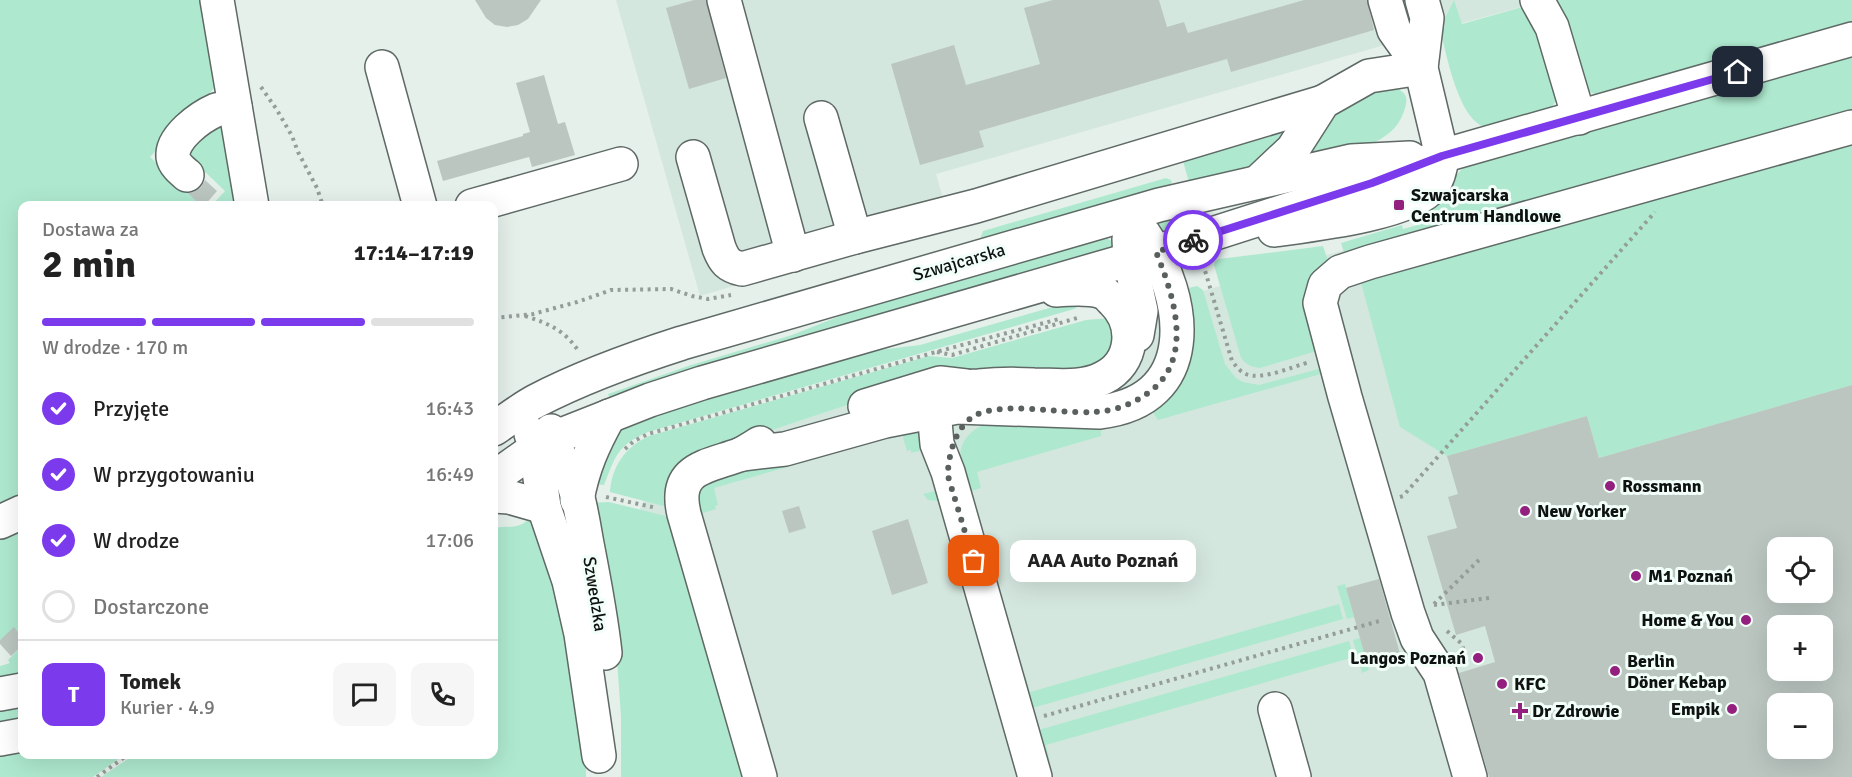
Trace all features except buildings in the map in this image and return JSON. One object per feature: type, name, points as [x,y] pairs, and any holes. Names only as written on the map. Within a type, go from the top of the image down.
[{"type":"street","points":[[217,0],[251,201]]},
{"type":"street","points":[[724,0],[793,255]]},
{"type":"street","points":[[1385,0],[1394,30],[1421,68]]},
{"type":"street","points":[[1422,0],[1427,18],[1421,68],[1442,156]]},
{"type":"street","points":[[1547,9],[1579,118]]},
{"type":"street","name":"Szwajcarska","points":[[498,475],[546,441],[702,383],[1143,255],[1200,251],[1442,156],[1852,39]]},
{"type":"street","points":[[382,66],[419,201]]},
{"type":"street","points":[[693,157],[718,248],[724,260],[731,266],[742,269],[976,206],[1323,102],[1369,76],[1421,68]]},
{"type":"street","points":[[1258,181],[1293,149],[1323,102]]},
{"type":"street","points":[[187,176],[175,164],[174,143],[198,122],[217,110],[235,107]]},
{"type":"street","points":[[821,118],[855,237]]},
{"type":"street","points":[[1470,777],[1440,673],[1417,638],[1421,609],[1377,505],[1345,397],[1320,303],[1325,285],[1340,272],[1852,127]]},
{"type":"street","name":"Szwajcarska","points":[[498,426],[587,365],[642,355],[1130,213],[1258,181],[1351,161],[1442,156]]},
{"type":"street","points":[[489,201],[621,164]]},
{"type":"street","points":[[973,258],[972,229],[976,206]]},
{"type":"street","points":[[1035,777],[948,472],[937,444],[934,411],[949,392],[968,387],[1001,384],[1075,385],[1092,382],[1112,372],[1134,344],[1141,311],[1143,255],[1130,213]]},
{"type":"street","points":[[760,777],[684,514],[681,495],[686,480],[704,466],[742,454],[785,450],[885,421],[957,407],[1076,412],[1117,410],[1136,402],[1157,387],[1168,373],[1177,349],[1175,305],[1165,273],[1143,255]]},
{"type":"street","points":[[1022,291],[1075,289],[1102,292],[1118,305],[1127,319],[1130,332],[1124,356]]},
{"type":"street","name":"Szwedzka","points":[[587,365],[546,441],[539,471],[544,507],[569,581],[581,634],[599,766]]},
{"type":"street","points":[[742,454],[768,438],[940,383],[968,387]]},
{"type":"street","points":[[948,472],[953,446],[960,428],[975,416],[993,409]]},
{"type":"street","points":[[599,495],[582,475],[588,455],[609,416]]},
{"type":"street","points":[[498,429],[513,429],[529,433],[546,441]]},
{"type":"street","name":"Szwedzka","points":[[546,441],[567,468],[599,495],[599,610],[606,671],[599,766]]},
{"type":"street","points":[[498,496],[508,496],[544,507]]},
{"type":"street","points":[[0,522],[18,514]]},
{"type":"street","points":[[0,694],[18,691]]},
{"type":"street","points":[[1275,709],[1294,777]]},
{"type":"street","points":[[0,739],[18,736]]},
{"type":"path","points":[[258,83],[292,136],[321,201]]},
{"type":"path","points":[[1377,505],[1403,496],[1658,209]]},
{"type":"path","points":[[1200,251],[1232,361],[1238,369],[1245,374],[1264,375],[1334,355]]},
{"type":"path","points":[[498,318],[524,316],[611,290],[671,289],[708,299],[733,295]]},
{"type":"path","points":[[524,316],[558,329],[572,342],[587,365]]},
{"type":"path","points":[[619,454],[634,441],[648,434],[936,352],[952,355],[1086,316]]},
{"type":"path","points":[[599,495],[684,514]]},
{"type":"path","points":[[1421,609],[1479,560]]},
{"type":"path","points":[[1020,723],[1421,609],[1489,598]]},
{"type":"path","points":[[97,777],[122,759]]},
{"type":"shaded area","points":[[616,0],[1547,0],[936,174],[950,222],[700,296]]},
{"type":"shaded area","points":[[1852,109],[1852,777],[659,777],[635,522],[662,455],[1273,270]]},
{"type":"green space","points":[[0,0],[209,0],[217,85],[150,157],[197,201],[18,201],[18,506],[0,514]]},
{"type":"green space","points":[[1454,0],[1462,24],[1533,4],[1559,95],[1547,112],[1492,127],[1477,123],[1469,114],[1455,86],[1440,29],[1445,27],[1444,20]]},
{"type":"green space","points":[[1558,0],[1852,0],[1852,26],[1600,96],[1587,91],[1559,18]]},
{"type":"green space","points":[[1852,52],[1852,115],[1346,259],[1341,243],[1402,225],[1403,229],[1425,223],[1424,219],[1428,218],[1425,207],[1462,169],[1470,164]]},
{"type":"green space","points":[[1394,87],[1403,93],[1407,100],[1399,122],[1390,132],[1379,140],[1353,149],[1308,156],[1335,113],[1361,93]]},
{"type":"green space","points":[[214,123],[222,126],[245,201],[216,201],[225,191],[201,168],[191,164],[185,139]]},
{"type":"green space","points":[[1285,132],[1288,134],[1256,166],[1190,186],[1183,161]]},
{"type":"green space","points":[[1852,138],[1852,385],[1599,458],[1587,416],[1447,456],[1400,427],[1360,279]]},
{"type":"green space","points":[[1166,178],[1171,180],[1173,190],[979,242],[983,231]]},
{"type":"green space","points":[[1180,212],[1185,230],[1162,236],[1154,226],[1157,222]]},
{"type":"green space","points":[[1105,237],[1113,242],[1111,251],[611,402],[608,394],[688,366],[792,335],[883,299]]},
{"type":"green space","points":[[1323,246],[1329,264],[1320,350],[1260,368],[1247,364],[1241,358],[1214,265],[1215,261]]},
{"type":"green space","points":[[1197,286],[1203,290],[1225,364],[1236,378],[1259,385],[1326,367],[1329,389],[1326,390],[1321,374],[1158,420],[1152,411],[1179,383],[1189,360],[1193,334],[1184,289]]},
{"type":"green space","points":[[1070,302],[1086,302],[1074,309],[648,432],[629,442],[618,453],[604,485],[591,484],[616,434],[632,421],[854,353],[920,345]]},
{"type":"green space","points":[[1110,318],[1113,323],[1114,348],[1093,369],[895,389],[697,455],[671,508],[610,492],[611,483],[621,458],[633,446],[649,436],[929,356],[952,358],[1086,320]]},
{"type":"green space","points":[[986,423],[1101,427],[1101,436],[977,472],[981,488],[968,492],[960,453],[967,437]]},
{"type":"green space","points":[[900,424],[915,427],[927,437],[944,496],[939,501],[928,500],[923,494],[939,490],[928,449],[911,453],[911,450],[907,451],[902,434],[714,488],[718,505],[715,506],[716,509],[700,514],[700,516],[697,514],[695,502],[697,492],[703,483],[713,477]]},
{"type":"green space","points":[[609,502],[674,518],[748,777],[621,777],[621,717],[616,645],[591,503]]},
{"type":"green space","points":[[533,516],[548,541],[586,753],[586,777],[101,777],[128,759],[498,759],[498,528],[518,526]]},
{"type":"green space","points":[[18,520],[18,632],[14,628],[0,640],[0,528]]},
{"type":"green space","points":[[1345,584],[1354,617],[1347,619],[1337,586]]},
{"type":"green space","points":[[1339,604],[1343,619],[1029,709],[1021,676],[1025,675],[1030,692]]},
{"type":"green space","points":[[1360,638],[1369,670],[1362,673],[1353,640]]},
{"type":"green space","points":[[1349,641],[1354,657],[1046,745],[1050,762],[1045,763],[1035,731]]},
{"type":"green space","points":[[18,650],[18,679],[0,682],[0,666],[10,663],[8,660]]},
{"type":"green space","points":[[18,704],[18,723],[0,726],[0,707]]},
{"type":"green space","points":[[18,749],[18,759],[118,759],[93,777],[0,777],[0,751]]},
{"type":"way so far","points":[[974,561],[948,472],[953,446],[960,428],[975,416],[993,409],[1076,412],[1117,410],[1136,402],[1157,387],[1168,373],[1177,349],[1175,305],[1156,252],[1193,240]]},
{"type":"place","name":"Szwajcarska Centrum Handlowe","points":[[1399,205]]},
{"type":"place","name":"Rossmann","points":[[1610,486]]},
{"type":"place","name":"New Yorker","points":[[1525,511]]},
{"type":"place","name":"AAA Auto Poznań","points":[[974,561]]},
{"type":"place","name":"M1 Poznań","points":[[1636,576]]},
{"type":"place","name":"Home & You","points":[[1746,620]]},
{"type":"place","name":"Langos Poznań","points":[[1478,658]]},
{"type":"place","name":"Berlin Döner Kebap","points":[[1615,671]]},
{"type":"place","name":"KFC","points":[[1502,684]]},
{"type":"place","name":"Empik","points":[[1732,709]]},
{"type":"place","name":"Dr Zdrowie","points":[[1520,711]]},
{"type":"route","points":[[1193,240],[1372,183],[1442,156],[1738,72]]}]
